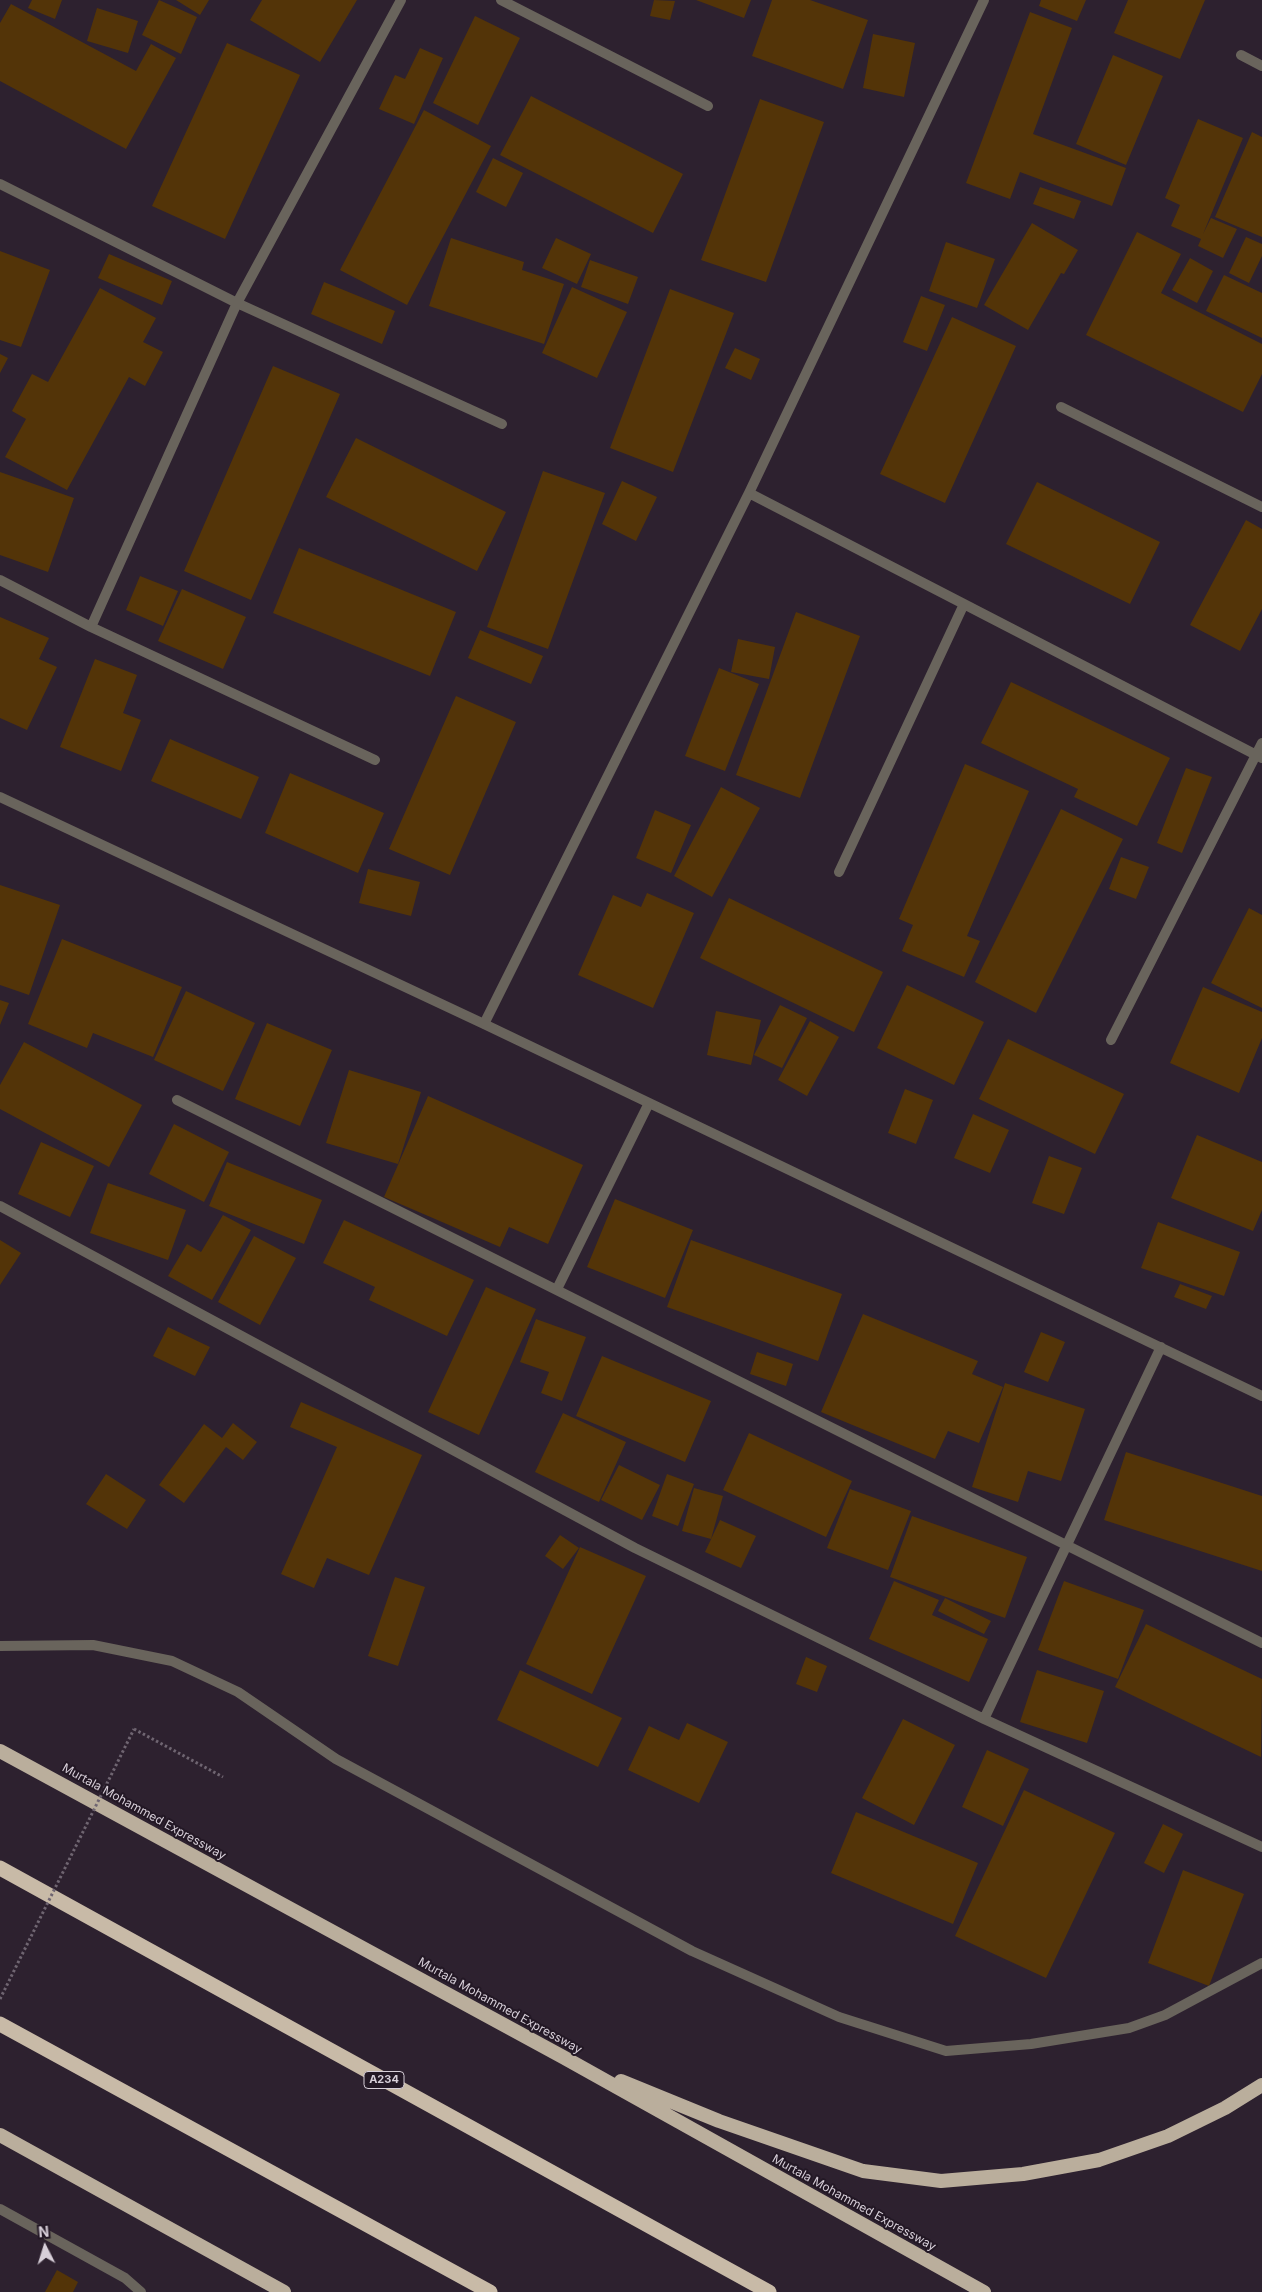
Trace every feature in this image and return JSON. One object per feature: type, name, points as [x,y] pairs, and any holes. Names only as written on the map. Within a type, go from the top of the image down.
[{"type":"highway","name":"Murtala Mohammed Expressway","points":[[0,1751],[563,2057],[984,2292]]},
{"type":"highway","name":"A234","points":[[0,1868],[769,2292]]},
{"type":"highway","points":[[0,2024],[490,2292]]},
{"type":"highway","points":[[563,2057],[719,2121],[863,2171],[941,2181],[1023,2174],[1099,2160],[1168,2136],[1226,2108],[1262,2086]]},
{"type":"highway","points":[[0,2135],[284,2292]]},
{"type":"street","points":[[91,627],[237,303],[401,0]]},
{"type":"street","points":[[501,0],[708,106]]},
{"type":"street","points":[[484,1024],[749,493],[980,1]]},
{"type":"street","points":[[1240,55],[1262,66]]},
{"type":"street","points":[[0,184],[237,303],[502,424]]},
{"type":"street","points":[[1061,407],[1262,507]]},
{"type":"street","points":[[749,493],[1259,757]]},
{"type":"street","points":[[0,580],[91,627],[375,760]]},
{"type":"street","points":[[839,872],[964,604]]},
{"type":"street","points":[[1111,1040],[1259,757],[1262,743]]},
{"type":"street","points":[[0,797],[484,1024],[1262,1396]]},
{"type":"street","points":[[178,1100],[1262,1643]]},
{"type":"street","points":[[557,1289],[649,1103]]},
{"type":"street","points":[[0,1206],[635,1548],[984,1719],[1262,1847]]},
{"type":"street","points":[[984,1719],[1161,1347]]},
{"type":"street","points":[[0,1646],[93,1645],[172,1661],[238,1692],[336,1759],[692,1952],[838,2017],[946,2051],[1031,2044],[1129,2028],[1166,2015],[1262,1963]]},
{"type":"street","points":[[0,2209],[125,2278],[141,2292]]},
{"type":"path","points":[[0,1999],[134,1729],[223,1777]]},
{"type":"building","points":[[32,0],[62,0],[55,19],[28,8]]},
{"type":"building","points":[[159,0],[197,17],[181,54],[142,35]]},
{"type":"building","points":[[176,0],[209,0],[200,15]]},
{"type":"building","points":[[262,0],[357,0],[320,62],[250,20]]},
{"type":"building","points":[[654,0],[675,1],[670,20],[650,16]]},
{"type":"building","points":[[696,0],[751,0],[744,18]]},
{"type":"building","points":[[772,0],[810,0],[868,20],[843,89],[752,56]]},
{"type":"building","points":[[1041,0],[1086,0],[1077,21],[1039,6]]},
{"type":"building","points":[[1128,0],[1205,0],[1180,59],[1114,33]]},
{"type":"building","points":[[11,4],[136,71],[151,44],[176,58],[126,149],[0,81],[0,23]]},
{"type":"building","points":[[97,8],[138,21],[128,53],[87,41]]},
{"type":"building","points":[[1030,12],[1072,28],[1033,134],[1126,168],[1112,206],[1020,172],[1010,199],[966,183]]},
{"type":"building","points":[[475,16],[520,38],[478,125],[433,103]]},
{"type":"building","points":[[873,34],[915,43],[904,97],[863,88]]},
{"type":"building","points":[[227,43],[300,75],[225,239],[152,206]]},
{"type":"building","points":[[420,48],[443,58],[414,124],[379,109],[395,75],[405,79]]},
{"type":"building","points":[[1113,55],[1163,76],[1126,165],[1076,144]]},
{"type":"building","points":[[531,96],[683,174],[653,233],[500,155]]},
{"type":"building","points":[[760,99],[824,122],[766,282],[701,260]]},
{"type":"building","points":[[424,110],[491,146],[407,305],[340,270]]},
{"type":"building","points":[[1198,119],[1243,138],[1203,234],[1211,218],[1237,229],[1223,258],[1198,246],[1201,239],[1171,226],[1180,205],[1165,198]]},
{"type":"building","points":[[1252,132],[1262,137],[1262,237],[1215,217]]},
{"type":"building","points":[[493,158],[523,173],[506,207],[476,192]]},
{"type":"building","points":[[1040,187],[1081,201],[1074,219],[1033,204]]},
{"type":"building","points":[[1032,223],[1078,250],[1064,274],[1061,273],[1028,330],[984,305]]},
{"type":"building","points":[[1137,232],[1181,254],[1161,293],[1262,344],[1262,374],[1243,412],[1086,335]]},
{"type":"building","points":[[1246,237],[1262,244],[1262,256],[1249,283],[1229,273]]},
{"type":"building","points":[[451,238],[524,262],[522,270],[564,284],[544,344],[429,306]]},
{"type":"building","points":[[556,238],[591,254],[577,284],[542,268]]},
{"type":"building","points":[[946,242],[995,259],[977,308],[929,291]]},
{"type":"building","points":[[0,251],[50,270],[21,347],[0,340]]},
{"type":"building","points":[[109,254],[172,281],[162,305],[98,278]]},
{"type":"building","points":[[1190,258],[1213,271],[1197,303],[1172,290]]},
{"type":"building","points":[[590,260],[638,277],[628,304],[581,287]]},
{"type":"building","points":[[1224,275],[1262,293],[1262,338],[1206,311]]},
{"type":"building","points":[[324,282],[395,311],[382,344],[311,314]]},
{"type":"building","points":[[572,287],[627,312],[597,378],[542,353]]},
{"type":"building","points":[[100,288],[156,318],[143,342],[163,352],[145,386],[129,377],[67,490],[5,457],[26,419],[12,411],[32,374],[48,382]]},
{"type":"building","points":[[670,289],[734,313],[673,472],[610,448]]},
{"type":"building","points":[[921,296],[945,305],[927,351],[903,342]]},
{"type":"building","points":[[952,317],[1016,346],[945,503],[880,474]]},
{"type":"building","points":[[735,348],[760,359],[751,380],[725,368]]},
{"type":"building","points":[[0,354],[8,358],[0,373]]},
{"type":"building","points":[[273,366],[340,394],[251,600],[184,571]]},
{"type":"building","points":[[356,438],[506,512],[477,571],[326,497]]},
{"type":"building","points":[[543,471],[605,493],[548,649],[487,627]]},
{"type":"building","points":[[0,472],[74,498],[48,572],[0,555]]},
{"type":"building","points":[[622,481],[657,497],[636,541],[602,524]]},
{"type":"building","points":[[1037,482],[1160,542],[1130,604],[1006,544]]},
{"type":"building","points":[[1246,520],[1262,529],[1262,609],[1240,651],[1190,625]]},
{"type":"building","points":[[299,548],[456,612],[430,676],[273,613]]},
{"type":"building","points":[[140,576],[178,591],[163,626],[126,610]]},
{"type":"building","points":[[182,589],[246,617],[223,669],[158,641]]},
{"type":"building","points":[[796,612],[860,636],[800,798],[736,775]]},
{"type":"building","points":[[0,617],[49,638],[39,659],[57,667],[27,730],[0,718]]},
{"type":"building","points":[[480,630],[543,656],[531,684],[468,658]]},
{"type":"building","points":[[738,639],[775,647],[769,679],[731,672]]},
{"type":"building","points":[[95,659],[137,675],[123,713],[141,720],[121,771],[60,747]]},
{"type":"building","points":[[719,668],[759,684],[725,771],[685,756]]},
{"type":"building","points":[[1011,682],[1170,758],[1137,826],[1074,797],[1078,789],[981,743]]},
{"type":"building","points":[[456,696],[516,722],[450,875],[389,849]]},
{"type":"building","points":[[170,739],[259,777],[241,819],[151,781]]},
{"type":"building","points":[[965,764],[1029,791],[967,936],[980,941],[964,977],[902,951],[913,925],[899,919]]},
{"type":"building","points":[[1186,768],[1212,777],[1182,853],[1157,843]]},
{"type":"building","points":[[290,773],[384,813],[358,873],[265,833]]},
{"type":"building","points":[[721,787],[760,808],[712,897],[674,876]]},
{"type":"building","points":[[1061,809],[1123,839],[1036,1013],[975,982]]},
{"type":"building","points":[[655,810],[691,825],[671,873],[636,858]]},
{"type":"building","points":[[1121,857],[1149,867],[1136,899],[1109,889]]},
{"type":"building","points":[[368,869],[420,882],[411,916],[359,903]]},
{"type":"building","points":[[0,885],[60,905],[29,995],[0,985]]},
{"type":"building","points":[[647,893],[694,913],[653,1008],[578,975],[613,895],[641,907]]},
{"type":"building","points":[[729,898],[883,972],[854,1032],[700,958]]},
{"type":"building","points":[[1249,908],[1262,915],[1262,1008],[1211,983]]},
{"type":"building","points":[[62,939],[182,987],[153,1057],[93,1033],[87,1048],[28,1024]]},
{"type":"building","points":[[907,985],[984,1022],[954,1085],[877,1048]]},
{"type":"building","points":[[1203,987],[1262,1012],[1262,1038],[1239,1093],[1170,1063]]},
{"type":"building","points":[[186,991],[255,1023],[223,1091],[154,1060]]},
{"type":"building","points":[[0,1000],[9,1003],[0,1025]]},
{"type":"building","points":[[780,1005],[807,1018],[782,1068],[754,1055]]},
{"type":"building","points":[[716,1011],[761,1020],[751,1065],[707,1055]]},
{"type":"building","points":[[810,1021],[839,1037],[807,1096],[778,1080]]},
{"type":"building","points":[[267,1023],[332,1050],[300,1126],[235,1099]]},
{"type":"building","points":[[1008,1039],[1124,1094],[1095,1154],[979,1099]]},
{"type":"building","points":[[24,1042],[142,1105],[109,1167],[0,1109],[0,1085]]},
{"type":"building","points":[[349,1070],[421,1092],[398,1164],[326,1143]]},
{"type":"building","points":[[905,1089],[933,1100],[916,1144],[888,1133]]},
{"type":"building","points":[[428,1096],[583,1165],[548,1244],[509,1227],[500,1247],[384,1197]]},
{"type":"building","points":[[973,1114],[1009,1130],[990,1173],[954,1158]]},
{"type":"building","points":[[174,1124],[229,1152],[204,1202],[149,1174]]},
{"type":"building","points":[[1197,1135],[1262,1162],[1262,1210],[1253,1231],[1171,1198]]},
{"type":"building","points":[[41,1142],[94,1166],[70,1217],[18,1194]]},
{"type":"building","points":[[1049,1156],[1082,1168],[1064,1214],[1032,1203]]},
{"type":"building","points":[[227,1162],[322,1200],[304,1244],[209,1206]]},
{"type":"building","points":[[108,1183],[186,1210],[168,1260],[90,1233]]},
{"type":"building","points":[[615,1199],[693,1230],[665,1298],[587,1267]]},
{"type":"building","points":[[223,1215],[251,1230],[212,1300],[168,1276],[187,1244],[201,1252]]},
{"type":"building","points":[[344,1220],[474,1280],[447,1336],[369,1300],[375,1287],[323,1263]]},
{"type":"building","points":[[1158,1222],[1240,1252],[1224,1296],[1141,1268]]},
{"type":"building","points":[[254,1236],[296,1258],[260,1325],[218,1302]]},
{"type":"building","points":[[0,1240],[21,1253],[0,1285]]},
{"type":"building","points":[[691,1240],[842,1294],[818,1361],[667,1307]]},
{"type":"building","points":[[1180,1284],[1212,1296],[1206,1309],[1174,1297]]},
{"type":"building","points":[[486,1287],[536,1309],[479,1435],[428,1412]]},
{"type":"building","points":[[863,1314],[978,1361],[972,1374],[1003,1387],[979,1443],[948,1431],[935,1459],[821,1412]]},
{"type":"building","points":[[536,1319],[586,1337],[562,1401],[541,1393],[549,1372],[520,1362]]},
{"type":"building","points":[[168,1327],[210,1347],[195,1376],[153,1356]]},
{"type":"building","points":[[1041,1332],[1065,1342],[1048,1382],[1024,1372]]},
{"type":"building","points":[[757,1352],[793,1364],[786,1386],[750,1374]]},
{"type":"building","points":[[602,1356],[711,1401],[685,1462],[576,1416]]},
{"type":"building","points":[[1005,1383],[1085,1409],[1061,1481],[1028,1471],[1018,1502],[972,1487]]},
{"type":"building","points":[[301,1402],[422,1455],[369,1575],[327,1558],[314,1588],[281,1574],[337,1447],[290,1427]]},
{"type":"building","points":[[563,1413],[626,1442],[599,1502],[535,1472]]},
{"type":"building","points":[[233,1423],[257,1442],[243,1460],[226,1447],[184,1503],[159,1485],[204,1424],[222,1438]]},
{"type":"building","points":[[749,1433],[852,1481],[826,1537],[723,1490]]},
{"type":"building","points":[[1126,1452],[1262,1496],[1262,1571],[1104,1520]]},
{"type":"building","points":[[619,1465],[660,1485],[642,1520],[601,1500]]},
{"type":"building","points":[[106,1474],[146,1500],[127,1529],[86,1504]]},
{"type":"building","points":[[667,1474],[694,1484],[678,1526],[652,1516]]},
{"type":"building","points":[[694,1488],[723,1496],[711,1539],[682,1531]]},
{"type":"building","points":[[850,1489],[911,1511],[888,1570],[827,1548]]},
{"type":"building","points":[[912,1516],[1027,1557],[1005,1618],[890,1577]]},
{"type":"building","points":[[720,1520],[756,1536],[741,1568],[705,1552]]},
{"type":"building","points":[[560,1535],[579,1548],[563,1569],[545,1556]]},
{"type":"building","points":[[580,1547],[646,1576],[592,1694],[526,1664]]},
{"type":"building","points":[[395,1577],[425,1587],[398,1666],[368,1656]]},
{"type":"building","points":[[894,1581],[939,1600],[932,1615],[988,1639],[969,1682],[869,1639]]},
{"type":"building","points":[[1064,1581],[1144,1610],[1118,1679],[1038,1650]]},
{"type":"building","points":[[945,1598],[991,1621],[984,1634],[938,1611]]},
{"type":"building","points":[[1146,1624],[1262,1679],[1261,1757],[1115,1687]]},
{"type":"building","points":[[806,1657],[827,1666],[817,1692],[796,1684]]},
{"type":"building","points":[[520,1670],[622,1718],[598,1767],[497,1720]]},
{"type":"building","points":[[1037,1670],[1104,1691],[1087,1743],[1020,1722]]},
{"type":"building","points":[[903,1719],[955,1745],[914,1825],[862,1798]]},
{"type":"building","points":[[687,1723],[728,1742],[699,1803],[628,1770],[649,1726],[679,1740]]},
{"type":"building","points":[[987,1750],[1029,1769],[1003,1826],[962,1807]]},
{"type":"building","points":[[1024,1790],[1115,1833],[1046,1978],[955,1936]]},
{"type":"building","points":[[856,1812],[978,1863],[953,1924],[831,1873]]},
{"type":"building","points":[[1163,1824],[1183,1834],[1164,1873],[1144,1863]]},
{"type":"building","points":[[1183,1870],[1244,1894],[1209,1986],[1148,1963]]},
{"type":"building","points":[[57,2270],[78,2282],[73,2292],[45,2292]]}]
